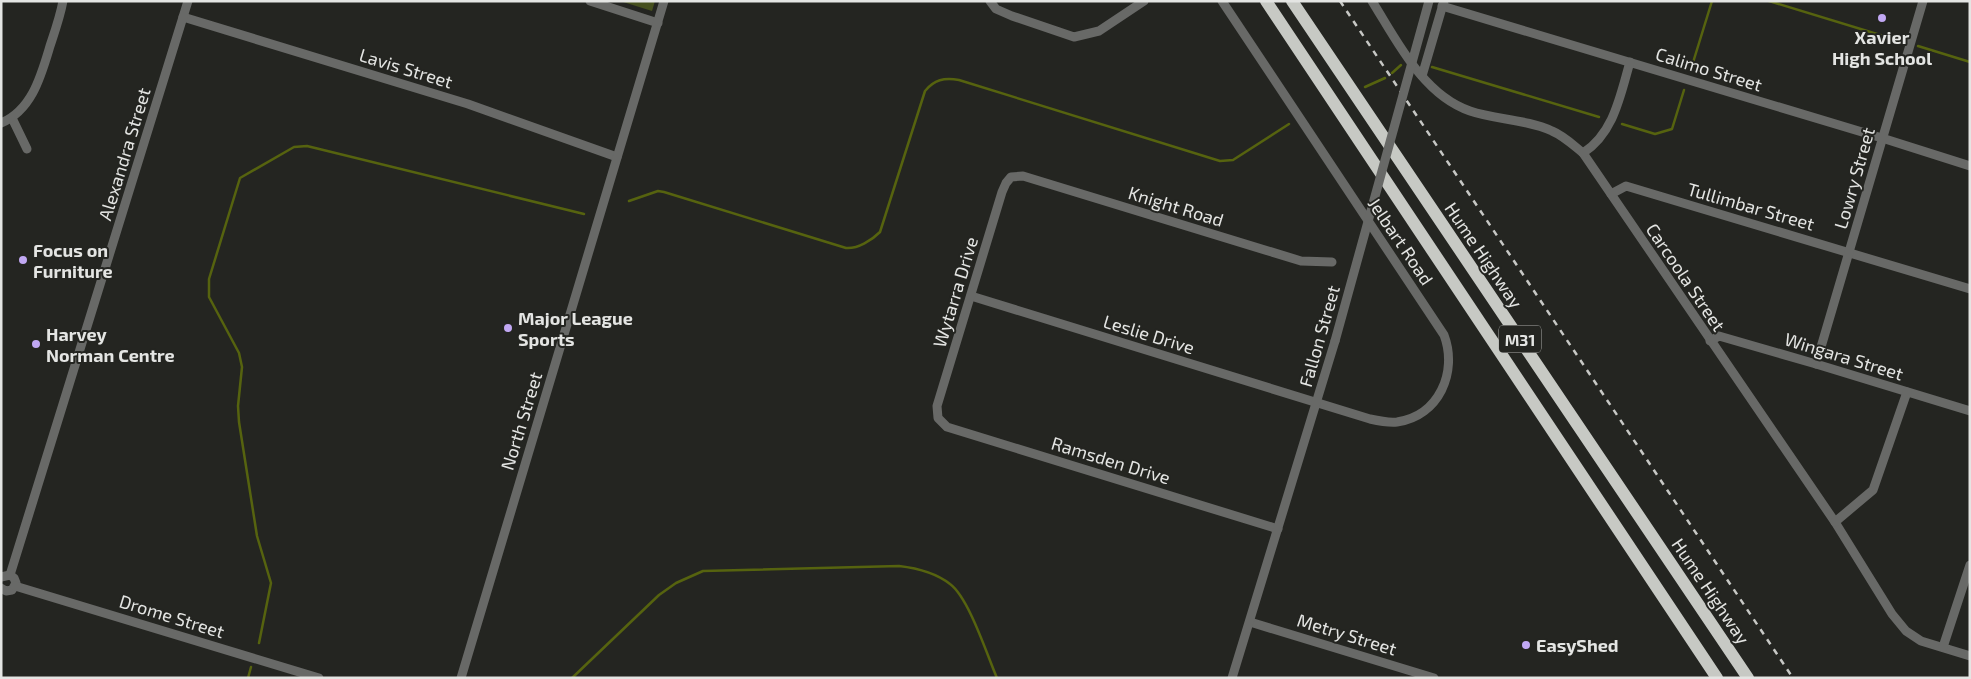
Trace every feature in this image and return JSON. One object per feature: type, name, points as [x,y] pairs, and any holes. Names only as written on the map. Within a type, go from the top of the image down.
[{"type":"highway","name":"M31","points":[[1266,1],[1717,678]]},
{"type":"highway","name":"Hume Highway","points":[[1292,1],[1748,678]]},
{"type":"street","points":[[1,123],[12,118],[21,110],[34,92],[41,75],[63,1]]},
{"type":"street","name":"Alexandra Street","points":[[6,576],[188,1]]},
{"type":"street","points":[[590,1],[658,23]]},
{"type":"street","name":"North Street","points":[[461,678],[664,1]]},
{"type":"street","points":[[990,1],[996,9],[1012,16],[1074,37],[1099,31],[1144,1]]},
{"type":"street","name":"Jelbart Road","points":[[1222,1],[1431,314],[1448,345],[1450,364],[1448,377],[1443,388],[1431,405],[1409,419],[1384,422],[1317,403]]},
{"type":"street","name":"Carcoola Street","points":[[1372,1],[1394,37],[1422,76],[1434,89],[1450,101],[1468,111],[1536,125],[1552,131],[1569,141],[1583,153],[1834,522],[1892,614],[1906,631],[1921,641],[1970,656]]},
{"type":"street","name":"Fallon Street","points":[[1232,678],[1317,403],[1429,1]]},
{"type":"street","name":"Lowry Street","points":[[1816,364],[1924,1]]},
{"type":"street","points":[[1422,76],[1443,4]]},
{"type":"street","name":"Calimo Street","points":[[1443,4],[1970,166]]},
{"type":"street","name":"Lavis Street","points":[[183,17],[468,104],[617,157]]},
{"type":"street","points":[[1583,153],[1599,140],[1612,119],[1630,62]]},
{"type":"street","points":[[12,118],[27,149]]},
{"type":"street","name":"Knight Road","points":[[1011,177],[1022,176],[1301,261],[1332,262]]},
{"type":"street","name":"Wytarra Drive","points":[[938,418],[937,406],[1002,192],[1011,177]]},
{"type":"street","name":"Tullimbar Street","points":[[1611,194],[1626,186],[1970,289]]},
{"type":"street","name":"Leslie Drive","points":[[971,296],[1317,403]]},
{"type":"street","name":"Wingara Street","points":[[1710,341],[1719,336],[1970,411]]},
{"type":"street","points":[[1834,522],[1873,490],[1907,392]]},
{"type":"street","name":"Ramsden Drive","points":[[938,418],[947,427],[1278,529]]},
{"type":"street","points":[[1942,648],[1970,565]]},
{"type":"street","points":[[1,588],[9,591],[15,586],[14,578],[6,576]]},
{"type":"street","name":"Drome Street","points":[[15,586],[319,678]]},
{"type":"street","name":"Metry Street","points":[[1250,622],[1434,678]]},
{"type":"green space","points":[[620,1],[655,1],[652,11]]},
{"type":"waterway","points":[[1691,69],[1712,1]]},
{"type":"waterway","points":[[1769,1],[1900,41]]},
{"type":"waterway","points":[[1918,46],[1970,62]]},
{"type":"waterway","points":[[1392,73],[1401,65]]},
{"type":"waterway","points":[[1432,67],[1599,117]]},
{"type":"waterway","points":[[1365,87],[1385,78]]},
{"type":"waterway","points":[[629,201],[658,191],[664,192],[846,248],[860,245],[869,241],[880,232],[925,91],[932,84],[944,79],[959,80],[1220,161],[1233,160],[1289,124]]},
{"type":"waterway","points":[[1622,124],[1655,134],[1672,129],[1684,90]]},
{"type":"waterway","points":[[259,643],[271,583],[257,536],[239,422],[238,406],[242,367],[239,353],[209,297],[209,279],[240,178],[294,147],[307,146],[584,214]]},
{"type":"waterway","points":[[572,678],[659,595],[676,583],[703,571],[899,566],[932,574],[950,584],[957,591],[971,614],[997,678]]},
{"type":"waterway","points":[[248,678],[251,667]]},
{"type":"railway","points":[[1340,1],[1793,678]]},
{"type":"place","name":"Xavier High School","points":[[1882,18]]},
{"type":"place","name":"Focus on Furniture","points":[[23,260]]},
{"type":"place","name":"Major League Sports","points":[[508,328]]},
{"type":"place","name":"Harvey Norman Centre","points":[[36,344]]},
{"type":"place","name":"EasyShed","points":[[1526,645]]}]
